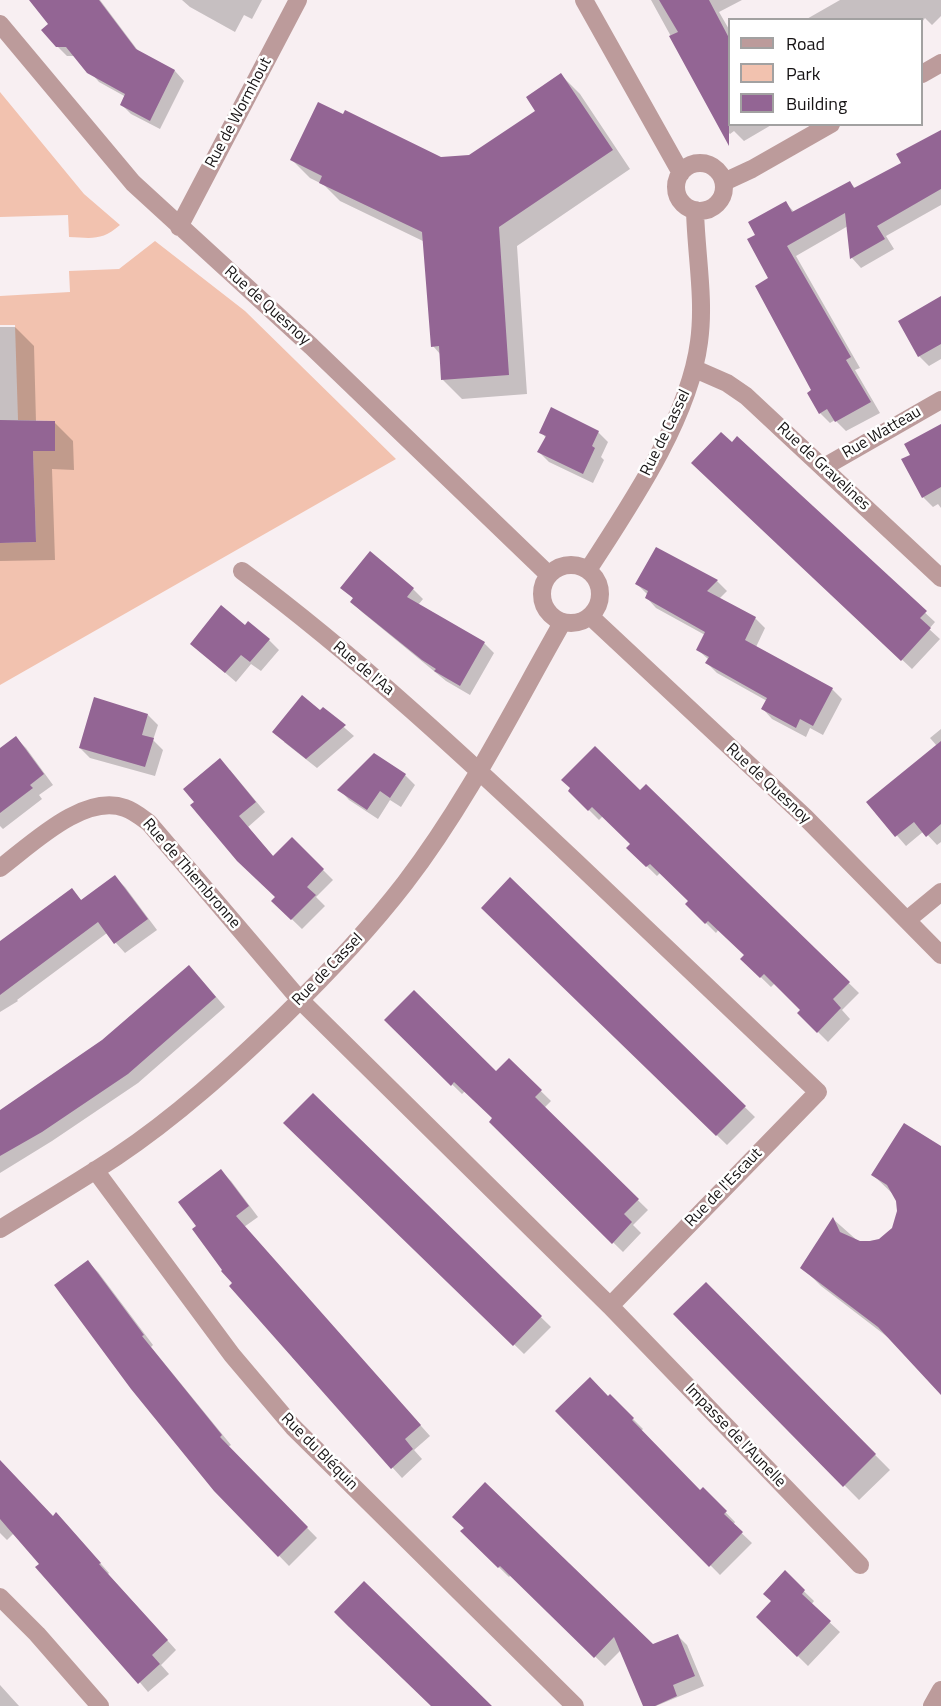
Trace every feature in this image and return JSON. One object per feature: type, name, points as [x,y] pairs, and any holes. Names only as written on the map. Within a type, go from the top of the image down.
[{"type":"street","name":"Rue de Wormhout","points":[[180,227],[298,0]]},
{"type":"street","points":[[584,0],[681,173]]},
{"type":"street","name":"Rue de Quesnoy","points":[[0,24],[133,183],[311,346],[549,575]]},
{"type":"street","points":[[923,73],[941,63]]},
{"type":"street","points":[[724,182],[752,169],[827,126]]},
{"type":"street","points":[[701,162],[716,169],[724,182],[724,190],[717,204],[711,208],[695,210],[688,208],[678,196],[677,180],[681,173],[693,164],[701,162]]},
{"type":"street","name":"Rue de Cassel","points":[[588,570],[636,494],[669,433],[686,397],[695,369],[700,339],[700,309],[695,210]]},
{"type":"street","name":"Rue de Gravelines","points":[[695,369],[739,390],[941,578]]},
{"type":"street","name":"Rue Watteau","points":[[824,467],[941,399]]},
{"type":"street","points":[[564,566],[581,566],[588,570],[595,576],[601,593],[600,602],[591,617],[582,622],[562,623],[547,612],[543,603],[544,584],[549,575],[564,566]]},
{"type":"street","name":"Rue de l'Aa","points":[[242,571],[281,600],[375,678],[480,771]]},
{"type":"street","name":"Rue de Quesnoy","points":[[591,617],[805,817],[941,955]]},
{"type":"street","name":"Rue de Cassel","points":[[0,1228],[95,1170],[142,1138],[204,1089],[338,962],[405,883],[480,771],[562,623]]},
{"type":"street","name":"Rue de l'Escaut","points":[[480,771],[818,1092],[610,1306]]},
{"type":"street","name":"Rue de Thiembronne","points":[[0,868],[77,812],[107,806],[123,807],[149,823],[300,1000]]},
{"type":"street","points":[[907,920],[941,892]]},
{"type":"street","points":[[300,1000],[610,1306]]},
{"type":"street","name":"Rue du Bléquin","points":[[95,1170],[232,1355],[293,1427],[575,1706]]},
{"type":"street","name":"Impasse de l'Aunelle","points":[[610,1306],[860,1565]]},
{"type":"street","points":[[0,1597],[38,1634],[100,1706]]},
{"type":"street","points":[[932,1706],[941,1690]]},
{"type":"green space","points":[[0,92],[84,194],[120,225],[102,236],[69,237],[68,215],[0,217]]},
{"type":"green space","points":[[155,241],[245,311],[396,459],[0,685],[0,543],[36,542],[33,451],[55,451],[54,421],[18,420],[15,325],[0,325],[0,296],[70,292],[69,271],[119,269]]},
{"type":"building","points":[[29,0],[99,0],[136,49],[175,70],[150,121],[120,105],[125,94],[87,73],[66,47],[56,47],[41,30],[48,24]]},
{"type":"building","points":[[659,0],[709,0],[728,36],[729,146],[669,36],[678,32]]},
{"type":"building","points":[[561,73],[613,150],[499,227],[509,375],[441,380],[439,346],[431,347],[422,232],[319,183],[322,176],[290,160],[318,102],[343,114],[345,110],[441,157],[469,155],[535,111],[526,97]]},
{"type":"building","points":[[941,130],[941,189],[877,226],[885,239],[850,259],[845,213],[787,246],[851,357],[846,360],[871,402],[835,422],[827,409],[819,414],[807,393],[811,390],[755,286],[768,278],[747,239],[755,235],[748,222],[786,201],[792,212],[850,181],[854,188],[901,163],[896,154]]},
{"type":"building","points":[[941,296],[941,344],[918,357],[898,321]]},
{"type":"building","points":[[551,407],[599,431],[592,446],[595,448],[583,474],[537,452],[546,436],[539,433]]},
{"type":"building","points":[[0,420],[55,421],[55,451],[33,451],[36,542],[0,543]]},
{"type":"building","points":[[941,424],[941,487],[922,498],[901,459],[910,455],[904,444]]},
{"type":"building","points":[[721,432],[732,442],[737,436],[927,611],[920,618],[931,628],[901,661],[691,463]]},
{"type":"building","points":[[656,547],[718,580],[707,591],[756,617],[745,640],[833,688],[813,726],[800,719],[796,728],[761,709],[767,698],[705,663],[709,657],[696,650],[705,632],[645,598],[648,591],[635,584]]},
{"type":"building","points":[[370,551],[414,588],[407,597],[485,642],[460,686],[434,671],[436,669],[350,602],[353,598],[340,588]]},
{"type":"building","points":[[221,605],[245,625],[248,621],[270,639],[250,662],[241,655],[225,673],[190,644]]},
{"type":"building","points":[[302,695],[320,710],[323,707],[346,725],[306,759],[272,732]]},
{"type":"building","points":[[94,697],[148,714],[142,735],[154,738],[145,767],[79,748]]},
{"type":"building","points":[[16,736],[44,774],[30,785],[33,788],[0,813],[0,748]]},
{"type":"building","points":[[941,741],[941,824],[926,837],[914,822],[895,837],[866,802]]},
{"type":"building","points":[[595,746],[640,790],[646,784],[850,982],[833,999],[841,1008],[817,1033],[797,1013],[800,1010],[764,974],[760,978],[740,959],[744,955],[708,921],[705,924],[685,904],[688,901],[650,864],[646,867],[626,848],[630,844],[592,807],[588,811],[568,791],[570,788],[561,780]]},
{"type":"building","points":[[374,753],[406,774],[390,798],[380,791],[367,810],[337,790]]},
{"type":"building","points":[[220,758],[256,802],[239,816],[273,856],[292,837],[324,869],[307,887],[316,895],[291,920],[271,901],[275,897],[237,861],[190,805],[194,802],[183,789]]},
{"type":"building","points":[[115,875],[148,919],[114,944],[98,922],[0,995],[0,941],[72,888],[81,900]]},
{"type":"building","points":[[510,877],[746,1106],[716,1136],[481,908]]},
{"type":"building","points":[[189,965],[216,997],[128,1074],[42,1132],[0,1156],[0,1110],[102,1040]]},
{"type":"building","points":[[414,990],[496,1071],[509,1058],[542,1090],[535,1097],[639,1199],[624,1214],[632,1222],[612,1244],[489,1122],[492,1118],[454,1082],[451,1086],[384,1020]]},
{"type":"building","points":[[313,1093],[542,1316],[513,1346],[283,1123]]},
{"type":"building","points":[[904,1123],[941,1146],[941,1395],[878,1327],[800,1268],[833,1217],[840,1232],[860,1241],[879,1239],[892,1228],[897,1211],[896,1201],[887,1185],[871,1175]]},
{"type":"building","points":[[221,1169],[249,1206],[236,1216],[421,1425],[405,1439],[413,1449],[391,1469],[229,1286],[232,1283],[192,1229],[196,1226],[178,1202]]},
{"type":"building","points":[[88,1260],[144,1335],[142,1336],[222,1435],[220,1437],[308,1527],[278,1557],[214,1491],[131,1389],[54,1285]]},
{"type":"building","points":[[706,1282],[876,1454],[843,1487],[673,1314]]},
{"type":"building","points":[[590,1377],[634,1418],[632,1420],[700,1490],[703,1487],[727,1511],[724,1514],[743,1532],[709,1567],[555,1411]]},
{"type":"building","points":[[0,1460],[53,1516],[56,1512],[101,1563],[99,1564],[168,1640],[152,1655],[160,1664],[138,1684],[35,1567],[39,1564],[0,1519]]},
{"type":"building","points":[[485,1482],[653,1644],[678,1634],[695,1676],[673,1685],[677,1696],[655,1706],[643,1706],[614,1637],[594,1658],[500,1566],[498,1568],[460,1531],[464,1528],[452,1517]]},
{"type":"building","points":[[785,1570],[805,1590],[802,1594],[831,1621],[797,1657],[756,1617],[771,1601],[763,1594]]},
{"type":"building","points":[[364,1581],[492,1706],[431,1706],[349,1627],[334,1612]]}]
